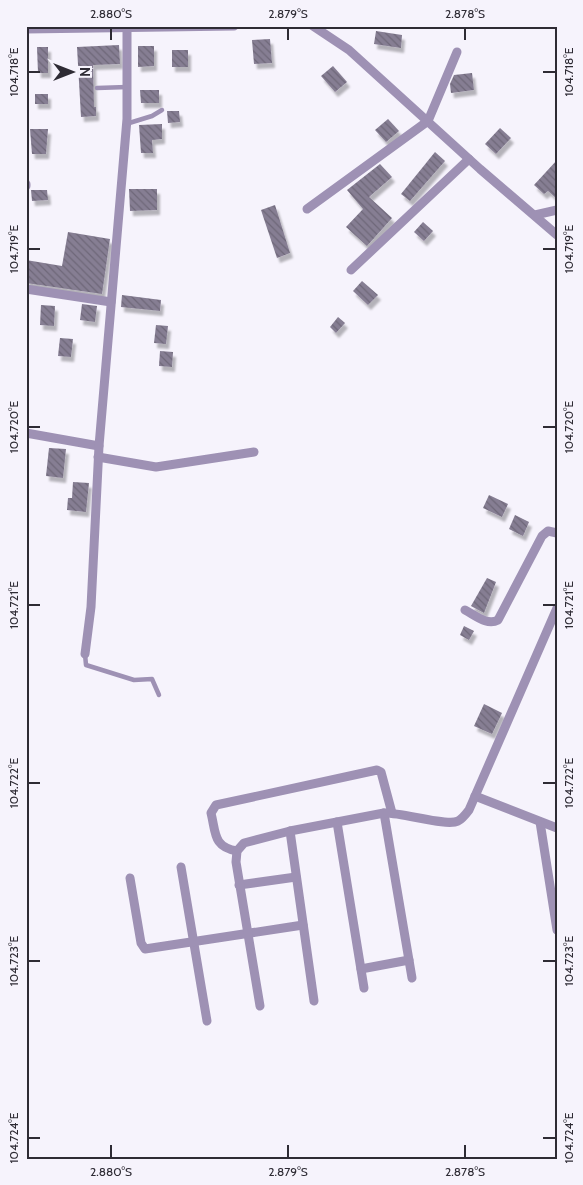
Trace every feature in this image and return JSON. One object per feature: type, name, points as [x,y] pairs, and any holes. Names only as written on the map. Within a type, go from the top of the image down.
[{"type":"street","points":[[26,29],[234,26]]},
{"type":"street","points":[[313,26],[349,50],[469,159],[557,235]]},
{"type":"street","points":[[85,654],[91,607],[98,456],[126,124],[126,28]]},
{"type":"street","points":[[307,209],[428,121],[458,52]]},
{"type":"street","points":[[351,270],[469,159]]},
{"type":"street","points":[[535,215],[557,210]]},
{"type":"street","points":[[26,289],[111,302]]},
{"type":"street","points":[[26,433],[99,446]]},
{"type":"street","points":[[98,456],[156,467],[254,452]]},
{"type":"street","points":[[465,610],[487,622],[498,620],[542,536],[548,531],[557,533]]},
{"type":"street","points":[[260,1006],[239,885],[236,862],[237,851],[244,843],[290,831],[388,813],[451,823],[462,818],[469,810],[557,608]]},
{"type":"street","points":[[548,629],[557,634]]},
{"type":"street","points":[[237,851],[223,848],[218,843],[211,813],[216,805],[377,770],[381,772],[384,778],[412,978]]},
{"type":"street","points":[[475,796],[557,828]]},
{"type":"street","points":[[337,822],[364,988]]},
{"type":"street","points":[[540,822],[557,930]]},
{"type":"street","points":[[290,831],[314,1001]]},
{"type":"street","points":[[181,868],[207,1021]]},
{"type":"street","points":[[239,885],[296,877]]},
{"type":"street","points":[[130,878],[140,943],[146,949],[303,925]]},
{"type":"street","points":[[360,969],[409,960]]},
{"type":"lane","points":[[97,88],[127,87]]},
{"type":"lane","points":[[126,124],[152,116],[162,110]]},
{"type":"lane","points":[[85,654],[86,665],[134,680],[152,679],[159,695]]},
{"type":"building","points":[[376,31],[402,35],[401,48],[374,44]]},
{"type":"building","points":[[270,39],[272,63],[254,64],[252,40]]},
{"type":"building","points":[[119,45],[120,64],[93,65],[96,116],[81,117],[77,47]]},
{"type":"building","points":[[138,46],[154,46],[154,66],[138,67]]},
{"type":"building","points":[[37,47],[48,47],[48,73],[38,73]]},
{"type":"building","points":[[172,50],[188,50],[188,67],[172,67]]},
{"type":"building","points":[[333,66],[347,82],[335,92],[321,76]]},
{"type":"building","points":[[472,73],[474,90],[451,93],[450,84],[454,75]]},
{"type":"building","points":[[140,90],[159,90],[159,103],[141,103]]},
{"type":"building","points":[[35,94],[48,94],[48,104],[35,104]]},
{"type":"building","points":[[167,111],[179,111],[180,122],[168,123]]},
{"type":"building","points":[[388,119],[399,131],[386,142],[375,130]]},
{"type":"building","points":[[162,124],[162,139],[152,140],[153,153],[141,153],[139,125]]},
{"type":"building","points":[[500,128],[511,138],[496,154],[485,144]]},
{"type":"building","points":[[30,129],[48,129],[46,154],[32,154]]},
{"type":"building","points":[[435,152],[445,161],[410,201],[401,194]]},
{"type":"building","points":[[557,160],[557,199],[548,191],[544,194],[534,185]]},
{"type":"building","points":[[380,164],[392,177],[369,197],[392,218],[367,246],[346,227],[363,209],[347,190]]},
{"type":"building","points":[[129,189],[157,189],[157,210],[130,211]]},
{"type":"building","points":[[31,190],[47,190],[48,200],[32,201]]},
{"type":"building","points":[[275,205],[290,253],[277,258],[261,210]]},
{"type":"building","points":[[423,222],[433,231],[424,241],[414,232]]},
{"type":"building","points":[[68,232],[110,239],[102,294],[26,283],[26,260],[62,266]]},
{"type":"building","points":[[362,281],[378,295],[368,305],[353,291]]},
{"type":"building","points":[[122,295],[161,300],[160,311],[121,307]]},
{"type":"building","points":[[82,304],[97,306],[95,322],[80,320]]},
{"type":"building","points":[[41,305],[55,306],[54,326],[40,325]]},
{"type":"building","points":[[338,317],[345,323],[336,333],[330,327]]},
{"type":"building","points":[[156,325],[168,326],[166,344],[154,343]]},
{"type":"building","points":[[60,338],[73,339],[71,357],[58,356]]},
{"type":"building","points":[[160,351],[173,352],[172,367],[159,366]]},
{"type":"building","points":[[49,448],[66,449],[63,478],[46,476]]},
{"type":"building","points":[[73,482],[89,483],[86,512],[67,510],[68,498],[72,498]]},
{"type":"building","points":[[489,495],[508,504],[502,517],[483,508]]},
{"type":"building","points":[[515,515],[529,522],[523,536],[509,529]]},
{"type":"building","points":[[487,578],[496,582],[484,613],[471,606]]},
{"type":"building","points":[[464,626],[474,631],[469,640],[460,635]]},
{"type":"building","points":[[484,704],[502,713],[492,734],[474,726]]}]
